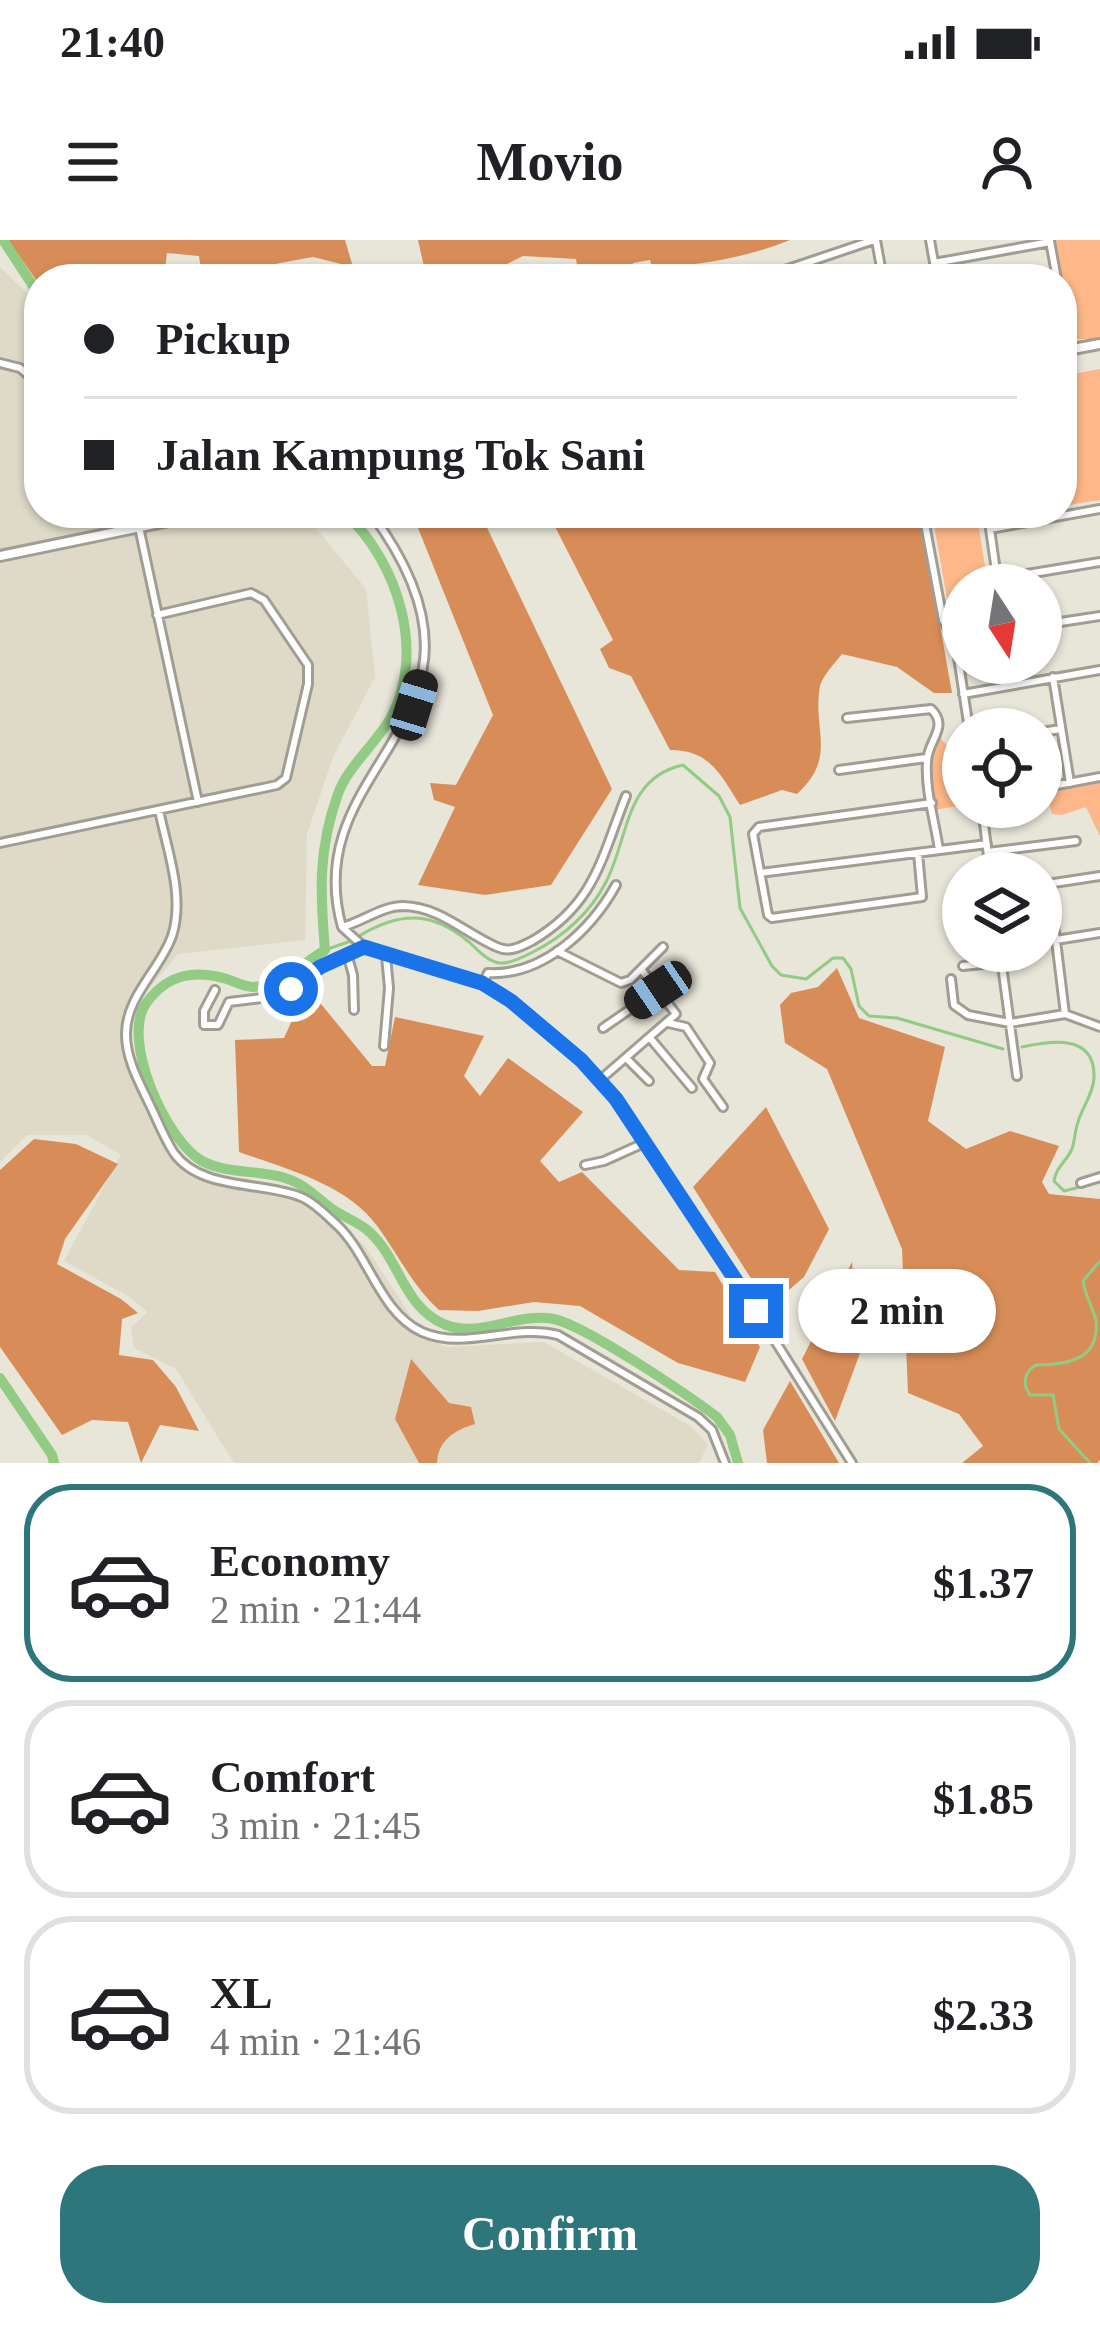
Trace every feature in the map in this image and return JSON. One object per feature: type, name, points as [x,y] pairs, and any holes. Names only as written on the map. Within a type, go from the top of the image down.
[{"type":"main road","points":[[0,556],[129,528]]},
{"type":"street","points":[[803,264],[875,240]]},
{"type":"street","points":[[930,240],[934,263],[1050,241]]},
{"type":"street","points":[[138,528],[198,802]]},
{"type":"street","points":[[381,528],[415,588],[424,640],[422,679],[414,705],[346,826],[337,873],[344,930],[363,946],[386,956],[482,983],[541,1024],[601,1079],[731,1271],[852,1463]]},
{"type":"street","points":[[926,528],[942,615]]},
{"type":"street","points":[[993,528],[989,531],[995,564]]},
{"type":"street","points":[[1062,569],[1100,562]]},
{"type":"street","points":[[0,843],[277,785],[286,778],[308,684],[308,664],[260,595],[157,614]]},
{"type":"street","points":[[1062,622],[1100,616]]},
{"type":"street","points":[[1062,676],[1100,670]]},
{"type":"street","points":[[962,684],[965,708]]},
{"type":"street","points":[[963,694],[1015,684]]},
{"type":"street","points":[[847,718],[931,709],[938,714],[940,728],[926,758],[939,850]]},
{"type":"street","points":[[1062,734],[1070,783]]},
{"type":"street","points":[[839,770],[926,758]]},
{"type":"street","points":[[1062,784],[1100,777]]},
{"type":"street","points":[[344,930],[392,907],[405,906],[443,915],[500,949],[518,948],[556,926],[586,894],[626,796]]},
{"type":"street","points":[[918,853],[922,897],[769,917],[754,831],[932,803]]},
{"type":"street","points":[[159,810],[178,908],[171,939],[130,1010],[126,1033],[138,1080],[174,1153],[191,1169],[304,1198],[339,1227],[362,1254],[382,1292],[419,1331],[445,1338],[528,1331],[557,1335],[698,1417],[712,1430],[724,1463]]},
{"type":"street","points":[[985,828],[987,852]]},
{"type":"street","points":[[760,873],[939,850],[1076,841]]},
{"type":"street","points":[[1062,882],[1100,876]]},
{"type":"street","points":[[482,983],[488,974],[513,971],[557,951],[598,914],[616,885]]},
{"type":"street","points":[[1062,939],[1100,933]]},
{"type":"street","points":[[214,990],[202,1017],[211,1028],[218,1025],[229,1002],[278,996],[363,946]]},
{"type":"street","points":[[557,951],[616,983],[630,980],[663,947]]},
{"type":"street","points":[[347,954],[353,969],[354,1010]]},
{"type":"street","points":[[384,1046],[389,988],[386,956]]},
{"type":"street","points":[[601,1079],[676,1014],[641,969]]},
{"type":"street","points":[[1003,972],[1016,1076]]},
{"type":"street","points":[[1060,972],[1065,1014]]},
{"type":"street","points":[[952,979],[954,1005],[968,1015],[1010,1023],[1065,1014],[1100,1027]]},
{"type":"street","points":[[603,1028],[658,990]]},
{"type":"street","points":[[668,1023],[686,1028],[708,1057],[704,1079],[723,1107]]},
{"type":"street","points":[[650,1038],[692,1088]]},
{"type":"street","points":[[626,1058],[649,1081]]},
{"type":"street","points":[[585,1166],[644,1143]]},
{"type":"street","points":[[1081,1183],[1100,1177]]},
{"type":"shaded area","points":[[8,240],[345,240],[352,264],[313,257],[274,264],[200,264],[199,256],[167,253],[166,264],[25,264]]},
{"type":"shaded area","points":[[418,240],[790,240],[757,252],[694,264],[651,264],[650,260],[577,264],[576,259],[523,256],[507,264],[423,264]]},
{"type":"shaded area","points":[[1054,240],[1100,240],[1100,339],[1077,339],[1077,264],[1059,264]]},
{"type":"shaded area","points":[[0,267],[24,290],[24,528],[316,528],[366,589],[375,677],[333,757],[307,834],[305,940],[178,954],[131,1010],[130,1041],[142,1082],[176,1146],[189,1162],[226,1177],[306,1194],[365,1246],[418,1327],[415,1336],[447,1347],[544,1342],[692,1427],[708,1445],[699,1463],[234,1463],[176,1369],[134,1348],[131,1327],[148,1312],[64,1261],[121,1155],[87,1135],[27,1135],[0,1162]]},
{"type":"shaded area","points":[[1100,369],[1100,500],[1077,504],[1077,373]]},
{"type":"shaded area","points":[[418,528],[487,528],[612,789],[551,885],[485,895],[418,885],[455,807],[434,800],[430,783],[456,785],[493,715]]},
{"type":"shaded area","points":[[556,528],[923,528],[942,637],[942,684],[950,684],[952,693],[934,693],[897,667],[842,654],[820,686],[820,755],[809,780],[797,794],[782,790],[740,805],[704,759],[670,750],[631,676],[609,668],[600,649],[613,640]]},
{"type":"shaded area","points":[[935,528],[979,528],[985,564],[942,564],[942,570]]},
{"type":"shaded area","points":[[938,736],[942,740],[942,809],[935,810],[928,759]]},
{"type":"shaded area","points":[[1100,782],[1100,836],[1086,807],[1062,815],[1062,788]]},
{"type":"shaded area","points":[[837,968],[859,1018],[945,1047],[928,1121],[966,1149],[1010,1131],[1059,1146],[1042,1182],[1049,1194],[1100,1199],[1097,1463],[962,1463],[983,1446],[959,1414],[908,1393],[902,1249],[827,1069],[785,1043],[780,1005],[791,993],[818,987]]},
{"type":"shaded area","points":[[300,1003],[321,1004],[372,1066],[385,1066],[395,1017],[484,1036],[464,1076],[480,1096],[508,1058],[583,1112],[540,1161],[559,1182],[582,1172],[679,1270],[715,1272],[760,1347],[745,1382],[678,1363],[580,1306],[534,1302],[478,1311],[439,1310],[378,1227],[350,1200],[315,1180],[239,1152],[235,1040],[284,1038]]},
{"type":"shaded area","points":[[766,1107],[829,1229],[804,1277],[769,1307],[693,1187]]},
{"type":"shaded area","points":[[34,1139],[76,1144],[118,1164],[65,1239],[57,1264],[138,1313],[122,1319],[119,1355],[153,1360],[176,1387],[199,1431],[160,1425],[141,1463],[128,1422],[92,1420],[62,1435],[0,1347],[0,1170]]},
{"type":"shaded area","points":[[852,1262],[860,1353],[835,1421],[802,1359]]},
{"type":"shaded area","points":[[411,1359],[449,1403],[471,1407],[475,1424],[449,1437],[437,1463],[419,1463],[395,1419]]},
{"type":"shaded area","points":[[790,1381],[839,1463],[767,1463],[763,1430]]},
{"type":"waterway","points":[[3,240],[24,272]]},
{"type":"waterway","points":[[359,528],[392,582],[406,637],[406,665],[391,717],[348,774],[331,814],[322,871],[325,950],[262,985],[183,976],[155,992],[140,1018],[139,1039],[151,1088],[175,1133],[202,1161],[290,1180],[366,1229],[431,1317],[472,1329],[540,1318],[569,1324],[637,1362],[717,1417],[730,1435],[738,1463]]},
{"type":"waterway","points":[[359,936],[388,922],[415,918],[441,924],[495,962],[533,952],[584,913],[606,882],[639,796],[664,772],[683,765],[719,796],[730,817],[740,908],[781,975],[806,979],[833,958],[843,958],[851,969],[859,1006],[869,1016],[897,1018],[1003,1049]]},
{"type":"waterway","points":[[325,950],[351,941]]},
{"type":"waterway","points":[[1022,1047],[1069,1043],[1087,1053],[1092,1088],[1072,1149],[1054,1181],[1064,1191],[1100,1182]]},
{"type":"waterway","points":[[1090,1463],[1059,1429],[1053,1395],[1030,1395],[1025,1383],[1036,1365],[1078,1358],[1092,1345],[1096,1320],[1083,1281],[1100,1261]]},
{"type":"waterway","points":[[0,1378],[54,1463]]},
{"type":"route","points":[[291,989],[320,967],[364,947],[482,983],[502,994],[601,1079],[756,1311]]}]
